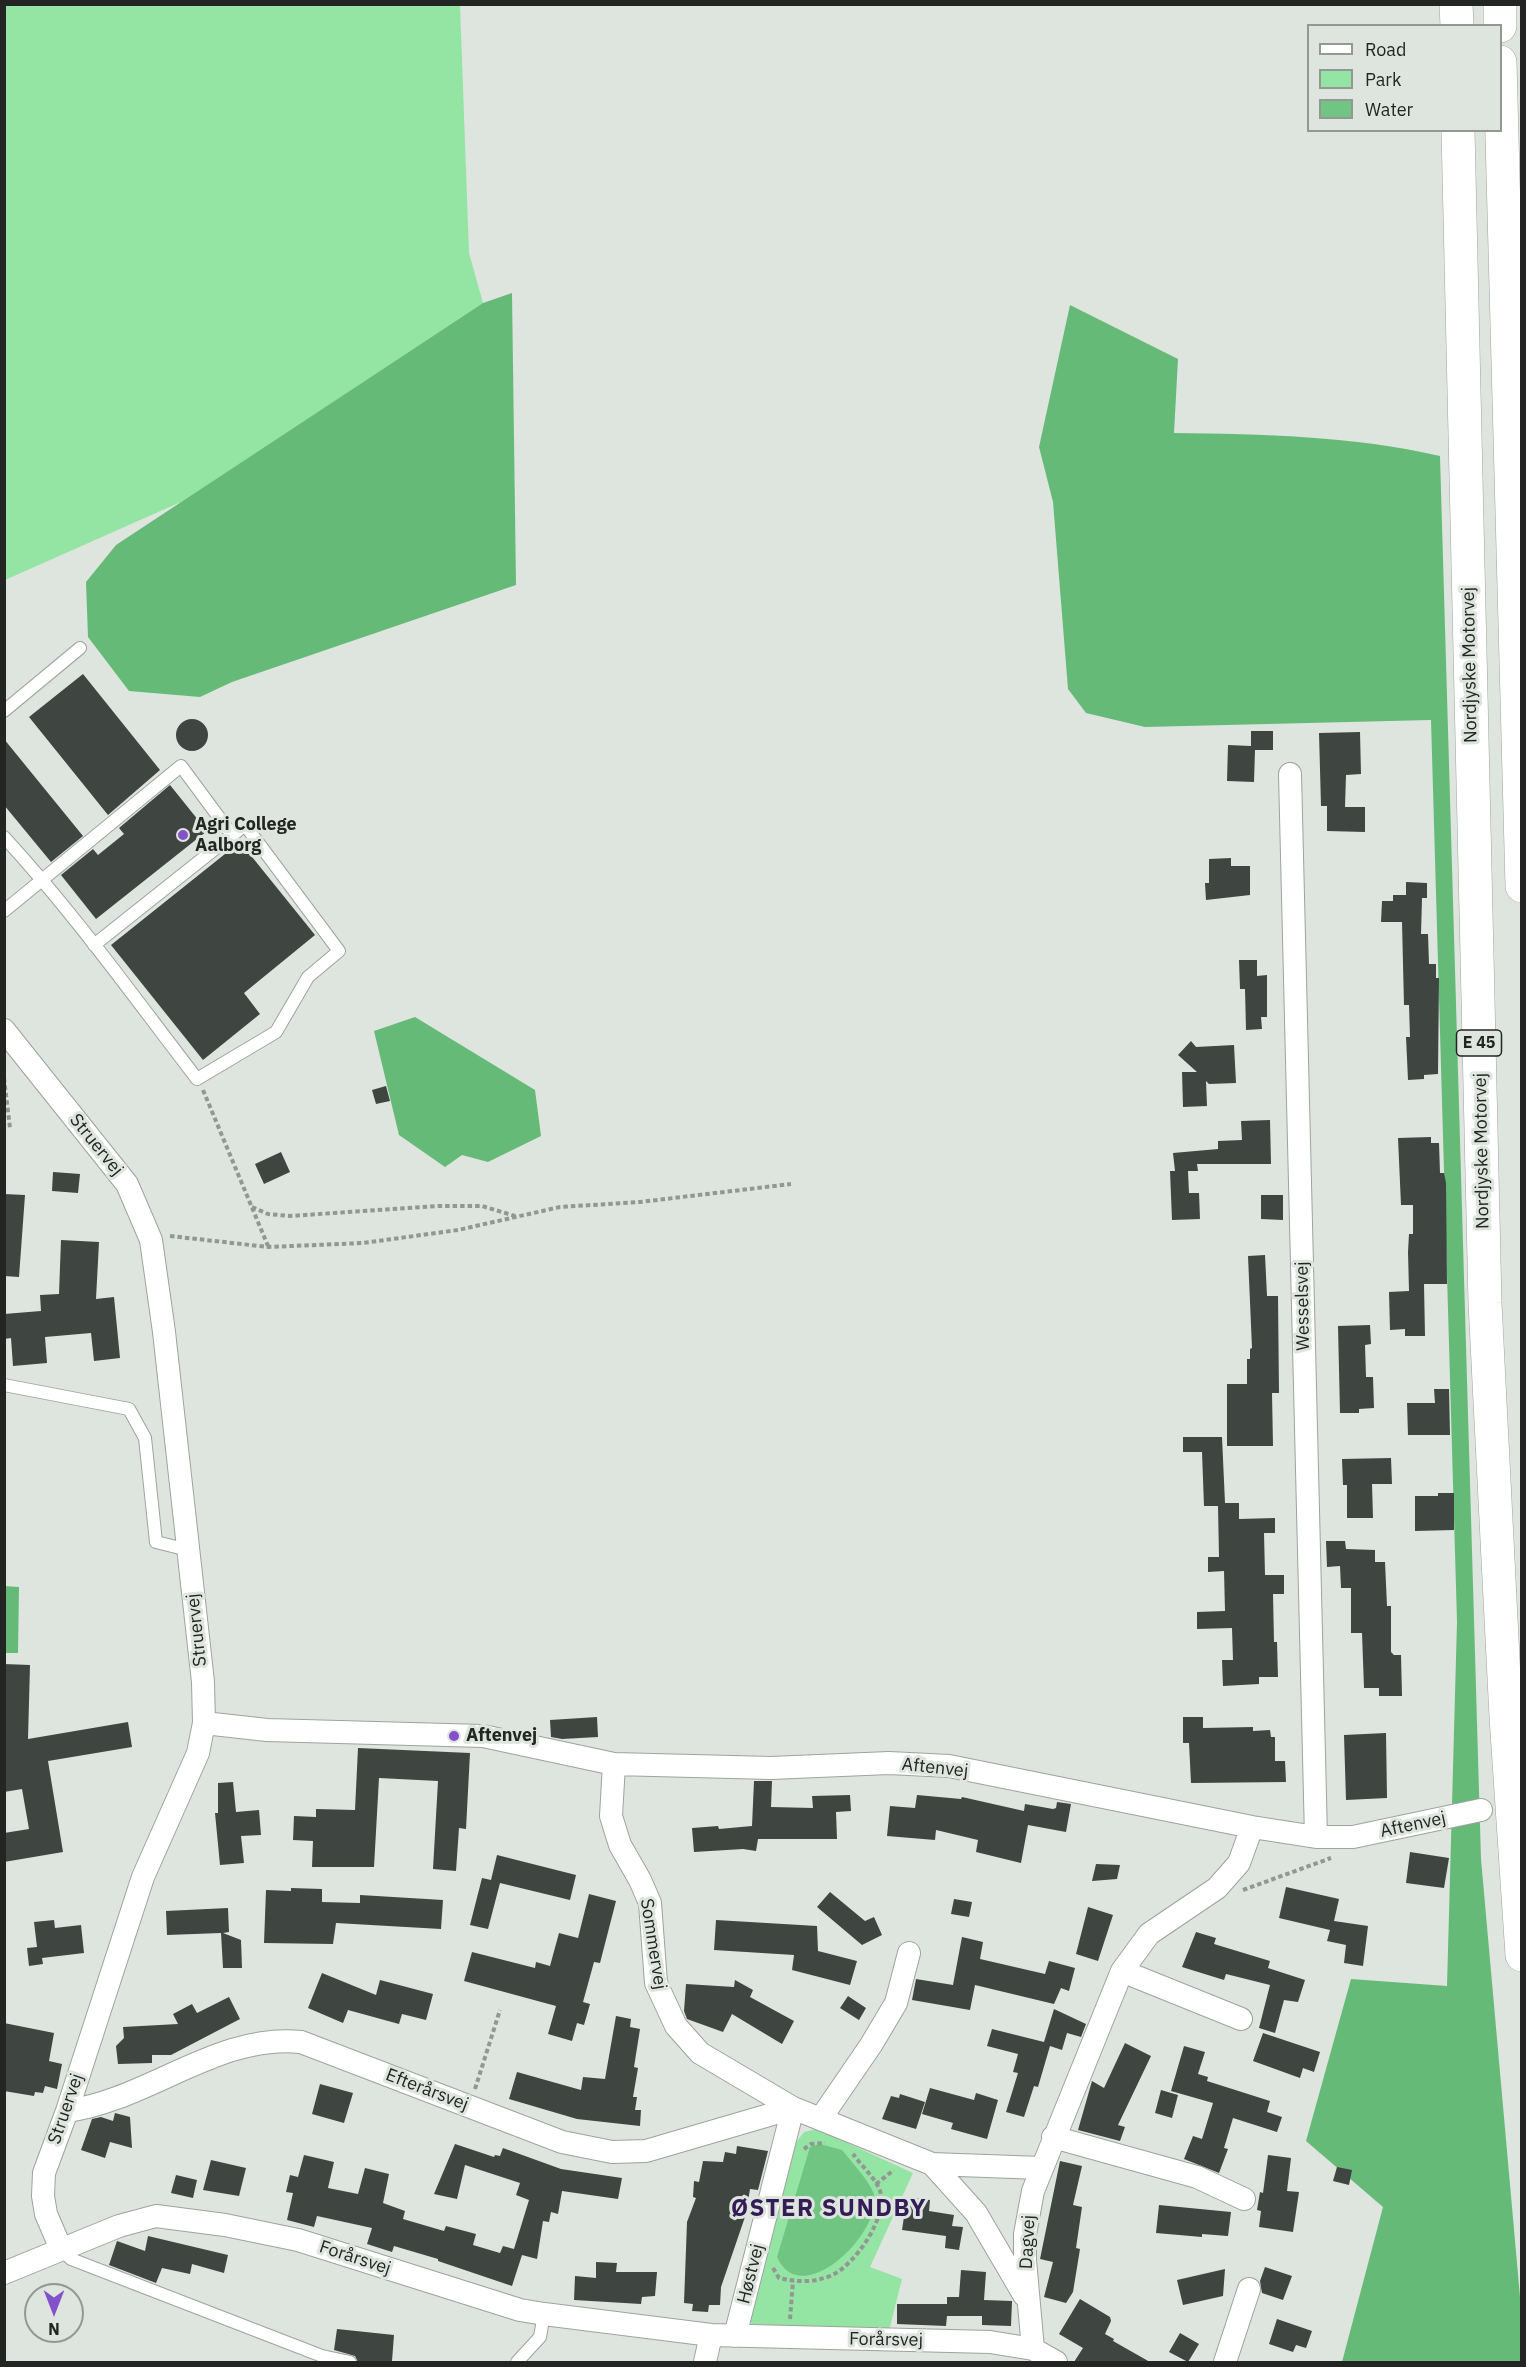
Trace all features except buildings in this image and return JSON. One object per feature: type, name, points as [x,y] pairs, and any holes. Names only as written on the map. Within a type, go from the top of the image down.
[{"type":"highway","points":[[1457,4],[1457,24]]},
{"type":"highway","points":[[1500,4],[1500,24]]},
{"type":"highway","name":"Nordjyske Motorvej","points":[[1458,132],[1485,1304],[1506,1717],[1521,1955]]},
{"type":"highway","points":[[1502,132],[1521,886]]},
{"type":"street","name":"Wesselsvej","points":[[1290,774],[1316,1837]]},
{"type":"street","name":"Struervej","points":[[4,1030],[127,1184],[148,1233],[164,1332],[202,1682],[204,1723],[198,1754],[143,1877],[67,2111],[44,2173],[46,2214],[61,2249]]},
{"type":"street","name":"Aftenvej","points":[[204,1723],[267,1730],[483,1736],[614,1764],[771,1767],[889,1763],[949,1766],[1252,1827],[1316,1837],[1353,1837],[1481,1810]]},
{"type":"street","name":"Sommervej","points":[[614,1764],[611,1815],[620,1845],[650,1903],[656,1983],[676,2026],[700,2053],[793,2108],[933,2164],[1041,2168]]},
{"type":"street","name":"Dagvej","points":[[1033,2349],[1027,2300],[1025,2234],[1033,2191],[1122,1971],[1149,1934],[1217,1888],[1239,1863],[1252,1827]]},
{"type":"street","points":[[821,2118],[872,2045],[896,2003],[909,1953]]},
{"type":"street","points":[[1122,1971],[1241,2019]]},
{"type":"street","name":"Efterårsvej","points":[[67,2111],[91,2108],[122,2097],[249,2044],[278,2040],[301,2042],[562,2142],[612,2152],[646,2151],[793,2108]]},
{"type":"street","name":"Høstvej","points":[[735,2336],[793,2108]]},
{"type":"street","points":[[1053,2138],[1197,2177],[1244,2199]]},
{"type":"street","name":"Sommervej","points":[[933,2164],[976,2213],[1027,2300]]},
{"type":"street","name":"Forårsvej","points":[[4,2273],[119,2226],[156,2216],[225,2224],[298,2240],[520,2310],[544,2314],[711,2335],[990,2342],[1033,2349],[1056,2362]]},
{"type":"street","points":[[1225,2362],[1249,2289]]},
{"type":"street","points":[[705,2362],[711,2335]]},
{"type":"lane","points":[[4,711],[80,648]]},
{"type":"lane","points":[[4,911],[181,766],[232,835]]},
{"type":"lane","points":[[4,837],[43,879],[94,945],[197,1078],[276,1032],[308,977],[339,951],[245,825],[94,945]]},
{"type":"lane","points":[[4,1385],[129,1409],[145,1438],[156,1542],[188,1550]]},
{"type":"lane","points":[[61,2249],[71,2259],[322,2356],[350,2362]]},
{"type":"lane","points":[[517,2362],[540,2337],[544,2314]]},
{"type":"path","points":[[4,1078],[10,1128]]},
{"type":"path","points":[[197,1078],[210,1102],[268,1246]]},
{"type":"path","points":[[148,1233],[268,1246],[306,1247],[386,1240],[458,1230],[560,1207],[640,1202],[791,1184]]},
{"type":"path","points":[[252,1207],[268,1214],[290,1216],[439,1206],[482,1206],[515,1216]]},
{"type":"path","points":[[1217,1888],[1230,1894],[1335,1857],[1353,1837]]},
{"type":"path","points":[[470,2107],[500,2010]]},
{"type":"path","points":[[803,2150],[811,2144],[833,2143]]},
{"type":"path","points":[[771,2265],[780,2278],[801,2283],[832,2276],[873,2234],[880,2215],[880,2189],[852,2152]]},
{"type":"path","points":[[789,2338],[793,2281]]},
{"type":"green space","points":[[5,5],[460,5],[469,253],[483,303],[183,501],[5,580]]},
{"type":"green space","points":[[817,2129],[913,2173],[870,2267],[902,2279],[889,2331],[752,2324],[748,2318],[794,2145],[804,2132]]},
{"type":"shaded area","points":[[512,293],[516,585],[232,682],[200,697],[129,691],[88,637],[86,582],[116,545],[483,303]]},
{"type":"shaded area","points":[[1070,305],[1178,359],[1174,433],[1274,435],[1341,440],[1440,456],[1481,1859],[1521,2308],[1521,2362],[1342,2362],[1383,2207],[1306,2141],[1351,1979],[1447,1986],[1457,1622],[1431,720],[1145,727],[1086,713],[1068,689],[1053,502],[1039,447]]},
{"type":"shaded area","points":[[415,1017],[535,1090],[541,1136],[488,1162],[462,1155],[445,1167],[399,1135],[374,1031]]},
{"type":"shaded area","points":[[4,1586],[19,1587],[18,1653],[5,1653]]},
{"type":"water","points":[[820,2144],[842,2150],[860,2172],[874,2195],[873,2211],[866,2228],[853,2246],[837,2261],[820,2272],[803,2276],[788,2272],[777,2257],[810,2147]]},
{"type":"place","name":"Agri College Aalborg","points":[[183,835]]},
{"type":"place","name":"Aftenvej","points":[[454,1736]]},
{"type":"district","name":"ØSTER SUNDBY","points":[[829,2209]]}]
